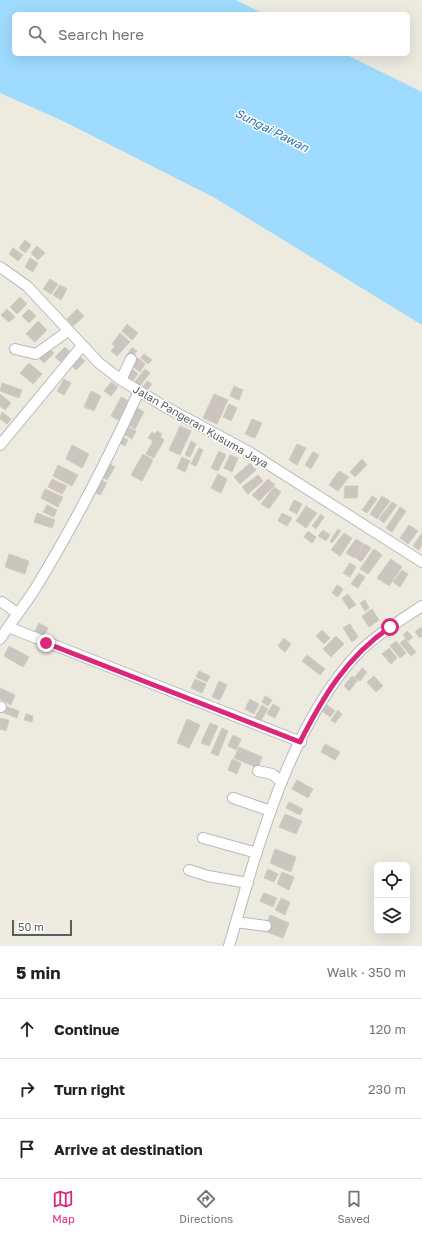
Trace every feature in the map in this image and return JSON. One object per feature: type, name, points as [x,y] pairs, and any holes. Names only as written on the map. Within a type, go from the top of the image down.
[{"type":"street","name":"Jalan Pangeran Kusuma Jaya","points":[[0,267],[27,286],[82,346],[99,363],[121,380],[249,452],[422,562]]},
{"type":"street","points":[[15,349],[36,354],[68,331]]},
{"type":"street","points":[[0,445],[82,346]]},
{"type":"street","points":[[121,380],[131,359]]},
{"type":"street","points":[[0,639],[34,590],[62,542],[101,470],[139,391]]},
{"type":"street","points":[[2,602],[18,614]]},
{"type":"street","points":[[229,946],[256,853],[271,811],[300,742],[323,698],[344,669],[374,638],[422,606]]},
{"type":"street","points":[[8,627],[300,742]]},
{"type":"street","points":[[258,771],[272,774],[282,782]]},
{"type":"street","points":[[233,798],[271,811]]},
{"type":"street","points":[[203,838],[256,853]]},
{"type":"street","points":[[189,870],[208,876],[248,883]]},
{"type":"street","points":[[236,922],[266,926]]},
{"type":"water","name":"Sungai Pawan","points":[[0,0],[236,0],[260,12],[12,12],[12,56],[349,56],[422,92],[422,325],[215,198],[65,122],[0,93]]},
{"type":"building","points":[[25,240],[31,245],[25,253],[19,248]]},
{"type":"building","points":[[37,246],[45,253],[38,260],[31,253]]},
{"type":"building","points":[[13,248],[23,255],[18,261],[9,254]]},
{"type":"building","points":[[30,258],[38,263],[33,272],[25,267]]},
{"type":"building","points":[[50,279],[58,284],[51,294],[43,289]]},
{"type":"building","points":[[60,285],[67,289],[61,300],[53,295]]},
{"type":"building","points":[[20,297],[27,304],[17,314],[10,307]]},
{"type":"building","points":[[7,309],[15,317],[9,322],[1,315]]},
{"type":"building","points":[[29,309],[36,316],[29,323],[22,316]]},
{"type":"building","points":[[77,309],[84,316],[73,326],[67,319]]},
{"type":"building","points":[[38,321],[47,330],[35,342],[26,334]]},
{"type":"building","points":[[127,324],[138,333],[132,340],[122,331]]},
{"type":"building","points":[[120,333],[130,342],[117,356],[111,351],[115,346],[112,344]]},
{"type":"building","points":[[48,347],[54,353],[44,363],[38,357]]},
{"type":"building","points":[[65,347],[72,354],[63,364],[55,357]]},
{"type":"building","points":[[132,348],[137,351],[129,360],[125,357]]},
{"type":"building","points":[[144,354],[152,360],[148,364],[141,358]]},
{"type":"building","points":[[78,355],[85,361],[76,370],[70,364]]},
{"type":"building","points":[[138,358],[145,364],[140,372],[132,366]]},
{"type":"building","points":[[29,363],[42,374],[33,384],[20,373]]},
{"type":"building","points":[[131,368],[138,374],[132,382],[125,376]]},
{"type":"building","points":[[145,369],[150,373],[139,387],[134,383]]},
{"type":"building","points":[[64,379],[71,383],[64,395],[57,391]]},
{"type":"building","points":[[147,381],[152,384],[147,390],[143,387]]},
{"type":"building","points":[[111,382],[118,387],[111,396],[104,391]]},
{"type":"building","points":[[2,383],[22,390],[19,398],[0,391]]},
{"type":"building","points":[[234,386],[243,390],[239,400],[230,396]]},
{"type":"building","points":[[91,391],[101,396],[94,411],[84,407]]},
{"type":"building","points":[[0,394],[11,403],[5,410],[0,406]]},
{"type":"building","points":[[214,394],[228,400],[217,424],[203,418]]},
{"type":"building","points":[[121,397],[129,401],[118,420],[111,416]]},
{"type":"building","points":[[229,404],[237,408],[231,421],[223,417]]},
{"type":"building","points":[[134,406],[144,412],[135,429],[125,423]]},
{"type":"building","points":[[2,412],[11,419],[7,424],[0,419]]},
{"type":"building","points":[[252,419],[262,423],[255,438],[245,434]]},
{"type":"building","points":[[124,425],[136,431],[132,439],[120,432]]},
{"type":"building","points":[[180,426],[191,431],[180,455],[169,450]]},
{"type":"building","points":[[157,431],[162,434],[160,437],[164,440],[154,458],[146,454],[153,441],[148,438],[152,432],[155,434]]},
{"type":"building","points":[[119,435],[128,440],[125,446],[116,441]]},
{"type":"building","points":[[191,441],[196,444],[190,457],[185,455]]},
{"type":"building","points":[[297,444],[306,448],[297,465],[289,460]]},
{"type":"building","points":[[72,445],[89,454],[82,468],[66,459]]},
{"type":"building","points":[[199,448],[203,450],[196,466],[191,464]]},
{"type":"building","points":[[219,451],[226,455],[218,471],[211,468]]},
{"type":"building","points":[[313,452],[319,455],[311,469],[305,465]]},
{"type":"building","points":[[143,454],[153,460],[142,481],[131,475]]},
{"type":"building","points":[[230,455],[238,458],[232,472],[224,468]]},
{"type":"building","points":[[182,457],[190,461],[185,472],[177,468]]},
{"type":"building","points":[[362,459],[367,465],[355,477],[350,472]]},
{"type":"building","points":[[108,463],[115,467],[107,480],[101,476]]},
{"type":"building","points":[[250,463],[256,470],[240,484],[234,477]]},
{"type":"building","points":[[58,465],[78,475],[72,486],[53,476]]},
{"type":"building","points":[[339,471],[349,477],[338,491],[329,485]]},
{"type":"building","points":[[218,474],[227,479],[221,493],[211,488]]},
{"type":"building","points":[[258,475],[263,481],[248,494],[242,487]]},
{"type":"building","points":[[52,479],[67,486],[62,494],[48,487]]},
{"type":"building","points":[[99,479],[107,483],[100,495],[93,491]]},
{"type":"building","points":[[268,479],[275,485],[259,501],[252,495]]},
{"type":"building","points":[[345,486],[358,486],[357,498],[344,498]]},
{"type":"building","points":[[274,487],[281,492],[269,509],[261,504]]},
{"type":"building","points":[[45,489],[63,497],[58,507],[41,498]]},
{"type":"building","points":[[372,496],[377,499],[367,513],[362,510]]},
{"type":"building","points":[[382,496],[390,501],[377,519],[370,514]]},
{"type":"building","points":[[294,500],[302,504],[297,514],[289,510]]},
{"type":"building","points":[[392,502],[397,505],[384,523],[379,519]]},
{"type":"building","points":[[47,505],[57,510],[54,517],[43,512]]},
{"type":"building","points":[[306,506],[317,513],[306,528],[296,521]]},
{"type":"building","points":[[400,507],[406,511],[392,532],[386,528]]},
{"type":"building","points":[[37,513],[55,520],[52,528],[34,522]]},
{"type":"building","points":[[282,513],[292,518],[287,526],[278,521]]},
{"type":"building","points":[[321,514],[324,517],[316,529],[312,526]]},
{"type":"building","points":[[409,525],[418,531],[408,544],[400,538]]},
{"type":"building","points":[[338,529],[341,531],[332,543],[330,541]]},
{"type":"building","points":[[323,530],[330,535],[326,541],[318,536]]},
{"type":"building","points":[[308,531],[316,537],[312,543],[304,537]]},
{"type":"building","points":[[344,533],[352,538],[340,556],[331,550]]},
{"type":"building","points":[[422,533],[422,545],[419,550],[413,546]]},
{"type":"building","points":[[356,539],[364,544],[354,558],[346,553]]},
{"type":"building","points":[[365,544],[371,548],[361,562],[355,557]]},
{"type":"building","points":[[374,549],[382,555],[368,574],[360,569]]},
{"type":"building","points":[[9,554],[29,561],[25,574],[5,567]]},
{"type":"building","points":[[391,559],[402,567],[389,586],[377,578]]},
{"type":"building","points":[[350,563],[356,567],[350,577],[343,573]]},
{"type":"building","points":[[402,570],[408,574],[400,587],[393,582]]},
{"type":"building","points":[[359,573],[365,577],[358,588],[351,584]]},
{"type":"building","points":[[337,585],[343,589],[338,597],[332,593]]},
{"type":"building","points":[[348,594],[356,605],[349,609],[342,598]]},
{"type":"building","points":[[365,600],[369,608],[365,611],[360,603]]},
{"type":"building","points":[[372,609],[379,620],[369,627],[362,616]]},
{"type":"building","points":[[39,623],[48,628],[42,640],[33,635]]},
{"type":"building","points":[[350,624],[358,637],[352,642],[343,628]]},
{"type":"building","points":[[421,627],[422,636],[420,638],[415,632]]},
{"type":"building","points":[[322,630],[330,638],[324,644],[316,636]]},
{"type":"building","points":[[407,631],[413,637],[408,641],[403,635]]},
{"type":"building","points":[[336,636],[344,644],[331,657],[323,649]]},
{"type":"building","points":[[284,638],[291,644],[285,652],[278,646]]},
{"type":"building","points":[[405,639],[416,652],[411,656],[400,643]]},
{"type":"building","points":[[396,641],[406,653],[400,658],[390,646]]},
{"type":"building","points":[[9,646],[29,657],[23,667],[4,656]]},
{"type":"building","points":[[389,648],[397,658],[391,664],[382,654]]},
{"type":"building","points":[[307,655],[325,669],[320,675],[302,661]]},
{"type":"building","points":[[362,668],[367,672],[360,681],[355,677]]},
{"type":"building","points":[[199,671],[210,676],[207,682],[196,677]]},
{"type":"building","points":[[352,676],[358,680],[349,691],[344,686]]},
{"type":"building","points":[[374,676],[383,686],[376,692],[367,682]]},
{"type":"building","points":[[195,679],[206,684],[202,693],[191,688]]},
{"type":"building","points":[[219,681],[227,685],[220,700],[212,697]]},
{"type":"building","points":[[0,688],[15,695],[11,705],[0,699]]},
{"type":"building","points":[[265,696],[272,700],[268,706],[262,702]]},
{"type":"building","points":[[250,699],[259,704],[254,714],[245,709]]},
{"type":"building","points":[[273,704],[280,708],[275,718],[267,714]]},
{"type":"building","points":[[262,705],[268,709],[260,722],[254,719]]},
{"type":"building","points":[[327,705],[335,711],[330,717],[322,711]]},
{"type":"building","points":[[5,706],[19,711],[17,718],[2,712]]},
{"type":"building","points":[[338,710],[342,714],[335,723],[331,720]]},
{"type":"building","points":[[26,714],[33,716],[32,722],[24,720]]},
{"type":"building","points":[[0,718],[9,720],[6,731],[0,729]]},
{"type":"building","points":[[187,719],[200,725],[189,748],[177,743]]},
{"type":"building","points":[[210,723],[218,726],[209,746],[201,743]]},
{"type":"building","points":[[222,728],[228,731],[218,756],[211,753]]},
{"type":"building","points":[[233,735],[241,739],[236,750],[228,746]]},
{"type":"building","points":[[325,744],[340,752],[335,760],[321,752]]},
{"type":"building","points":[[239,747],[262,757],[258,768],[234,758]]},
{"type":"building","points":[[232,759],[241,763],[237,774],[228,770]]},
{"type":"building","points":[[297,780],[313,789],[308,798],[292,789]]},
{"type":"building","points":[[289,802],[303,809],[300,815],[286,808]]},
{"type":"building","points":[[285,814],[302,821],[296,834],[279,827]]},
{"type":"building","points":[[275,849],[296,857],[291,872],[270,863]]},
{"type":"building","points":[[268,869],[278,874],[274,882],[264,878]]},
{"type":"building","points":[[282,872],[294,877],[289,890],[277,884]]},
{"type":"building","points":[[264,893],[277,898],[273,907],[260,901]]},
{"type":"building","points":[[281,898],[290,902],[285,915],[275,910]]},
{"type":"building","points":[[270,915],[289,923],[283,938],[264,931]]},
{"type":"route","points":[[46,643],[300,742],[323,698],[344,669],[374,638],[390,627]]}]
